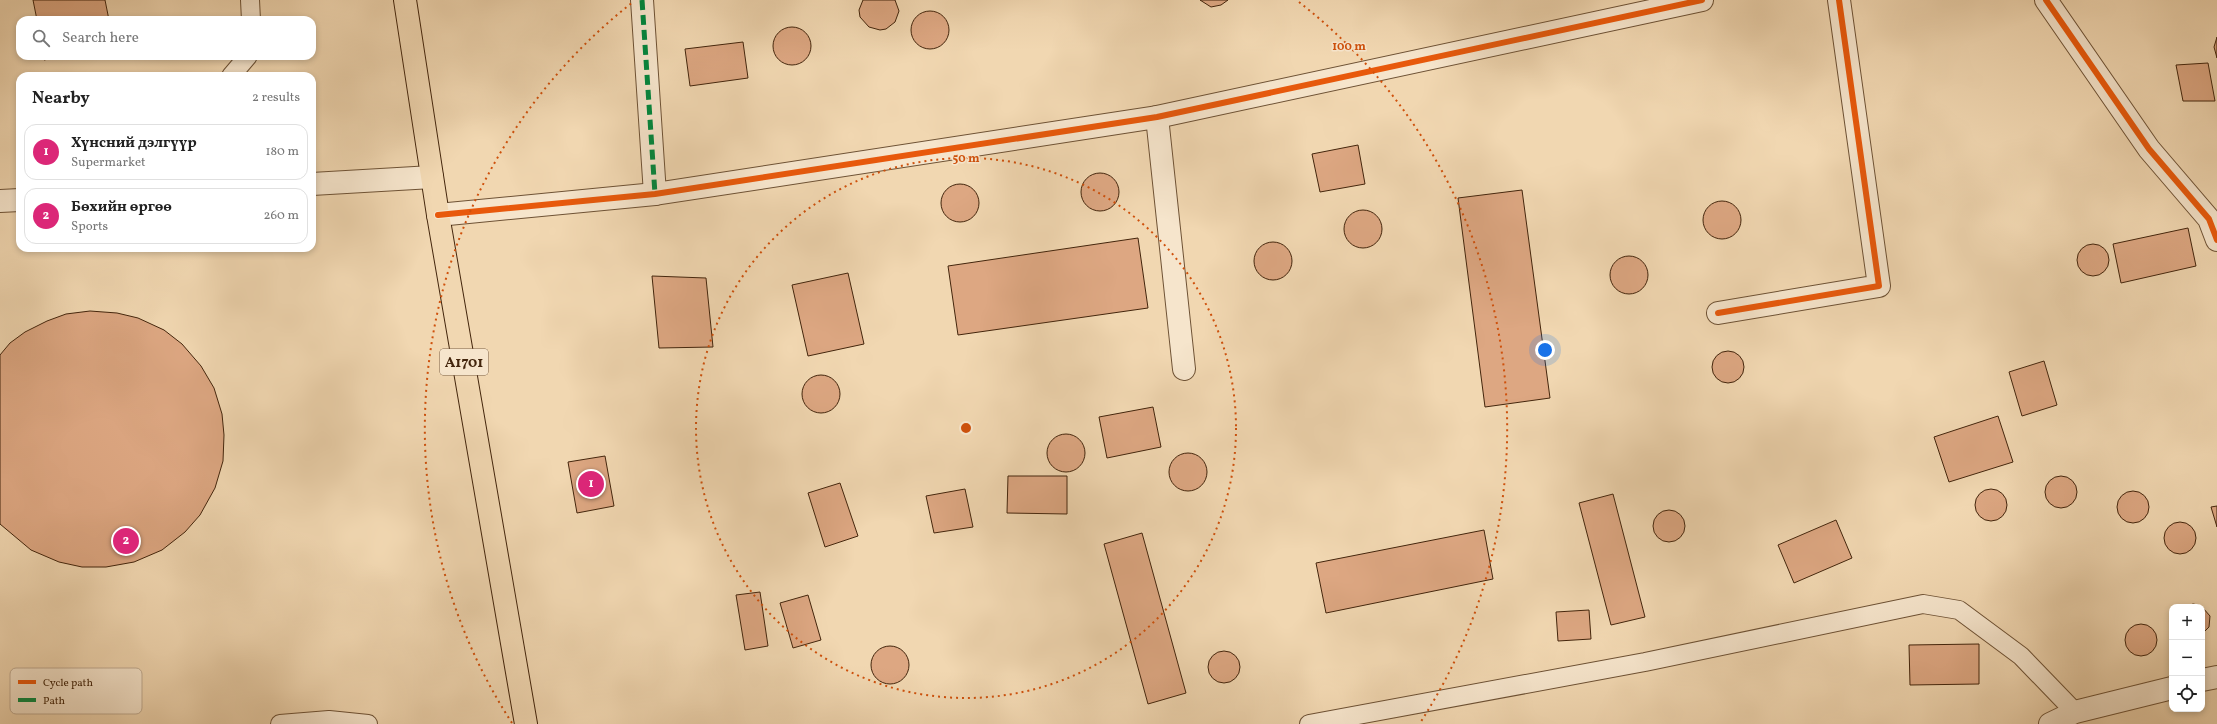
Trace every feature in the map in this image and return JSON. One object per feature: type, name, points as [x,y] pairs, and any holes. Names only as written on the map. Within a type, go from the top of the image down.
[{"type":"main road","name":"A1701","points":[[405,0],[438,216],[526,724]]},
{"type":"street","points":[[642,0],[655,194]]},
{"type":"street","points":[[438,216],[655,194],[1157,117],[1702,0]]},
{"type":"street","points":[[1718,313],[1879,286],[1840,0]]},
{"type":"street","points":[[2046,0],[2149,150],[2209,219],[2217,240]]},
{"type":"street","points":[[1157,117],[1184,369]]},
{"type":"street","points":[[316,184],[432,177]]},
{"type":"street","points":[[0,201],[16,200]]},
{"type":"street","points":[[2205,679],[2217,677]]},
{"type":"street","points":[[2050,724],[2075,712],[2169,689]]},
{"type":"lane","points":[[250,0],[251,16]]},
{"type":"lane","points":[[234,72],[245,60]]},
{"type":"lane","points":[[1309,724],[1645,662],[1923,604],[1959,610],[2021,656],[2075,712]]},
{"type":"lane","points":[[280,724],[329,720],[368,724]]},
{"type":"building","points":[[33,0],[105,0],[108,16],[36,16]]},
{"type":"building","points":[[863,0],[895,0],[899,11],[895,22],[886,29],[880,30],[869,27],[860,17],[859,10]]},
{"type":"building","points":[[1200,0],[1228,0],[1221,5],[1211,7]]},
{"type":"building","points":[[926,11],[934,11],[944,16],[948,23],[948,37],[944,44],[934,49],[926,49],[916,44],[914,41],[911,34],[911,26],[916,16],[919,14]]},
{"type":"building","points":[[788,27],[796,27],[806,32],[810,39],[810,53],[806,60],[796,65],[788,65],[778,60],[776,57],[773,50],[773,42],[778,32],[781,30]]},
{"type":"building","points":[[2217,37],[2217,58],[2214,47]]},
{"type":"building","points":[[743,42],[748,78],[690,86],[685,49]]},
{"type":"building","points":[[2208,63],[2215,101],[2183,101],[2176,65]]},
{"type":"building","points":[[1358,145],[1365,184],[1320,192],[1312,154]]},
{"type":"building","points":[[1096,173],[1104,173],[1114,178],[1118,185],[1118,199],[1114,206],[1104,211],[1096,211],[1086,206],[1084,203],[1081,196],[1081,188],[1086,178],[1089,176]]},
{"type":"building","points":[[956,184],[964,184],[974,189],[978,196],[978,210],[974,217],[964,222],[956,222],[946,217],[944,214],[941,207],[941,199],[946,189],[949,187]]},
{"type":"building","points":[[1522,190],[1550,398],[1485,407],[1458,198]]},
{"type":"building","points":[[1718,201],[1726,201],[1736,206],[1740,213],[1740,227],[1736,234],[1726,239],[1718,239],[1708,234],[1706,231],[1703,224],[1703,216],[1708,206],[1711,204]]},
{"type":"building","points":[[1359,210],[1367,210],[1377,215],[1381,222],[1381,236],[1377,243],[1367,248],[1359,248],[1349,243],[1347,240],[1344,233],[1344,225],[1349,215],[1352,213]]},
{"type":"building","points":[[2188,228],[2196,266],[2121,283],[2113,244]]},
{"type":"building","points":[[1138,238],[1148,308],[958,335],[948,266]]},
{"type":"building","points":[[1269,242],[1277,242],[1287,247],[1291,254],[1291,268],[1287,275],[1277,280],[1269,280],[1259,275],[1257,272],[1254,265],[1254,257],[1259,247],[1262,245]]},
{"type":"building","points":[[2093,244],[2099,245],[2106,251],[2109,260],[2108,266],[2102,273],[2093,276],[2087,275],[2080,269],[2077,260],[2078,254],[2084,247]]},
{"type":"building","points":[[1625,256],[1633,256],[1643,261],[1647,268],[1647,282],[1643,289],[1633,294],[1625,294],[1615,289],[1613,286],[1610,279],[1610,271],[1615,261],[1618,259]]},
{"type":"building","points":[[848,273],[864,344],[808,356],[792,285]]},
{"type":"building","points":[[652,276],[706,278],[713,347],[659,348]]},
{"type":"building","points":[[90,311],[117,313],[138,318],[164,330],[182,344],[201,366],[214,388],[222,414],[224,435],[223,461],[215,488],[200,515],[185,532],[162,550],[134,562],[106,567],[82,567],[59,562],[31,550],[0,524],[0,355],[10,343],[25,332],[47,321],[66,314]]},
{"type":"building","points":[[1725,351],[1731,351],[1741,358],[1744,367],[1743,373],[1737,380],[1731,383],[1725,383],[1715,376],[1712,370],[1712,364],[1719,354]]},
{"type":"building","points":[[2044,361],[2057,405],[2022,416],[2009,372]]},
{"type":"building","points":[[817,375],[825,375],[835,380],[839,387],[839,401],[835,408],[825,413],[817,413],[807,408],[805,405],[802,398],[802,390],[807,380],[810,378]]},
{"type":"building","points":[[1153,407],[1161,447],[1107,458],[1099,417]]},
{"type":"building","points":[[1998,416],[2013,462],[1949,482],[1934,437]]},
{"type":"building","points":[[1062,434],[1070,434],[1080,439],[1084,446],[1084,460],[1080,467],[1070,472],[1062,472],[1052,467],[1050,464],[1047,457],[1047,449],[1052,439],[1055,437]]},
{"type":"building","points":[[1184,453],[1192,453],[1202,458],[1206,465],[1206,479],[1202,486],[1192,491],[1184,491],[1174,486],[1172,483],[1169,476],[1169,468],[1174,458],[1177,456]]},
{"type":"building","points":[[605,456],[614,506],[577,513],[568,462]]},
{"type":"building","points":[[1008,476],[1067,476],[1067,514],[1007,513]]},
{"type":"building","points":[[2061,476],[2067,477],[2074,483],[2077,492],[2076,498],[2070,505],[2061,508],[2055,507],[2048,501],[2045,492],[2046,486],[2052,479]]},
{"type":"building","points":[[840,483],[858,536],[825,547],[808,493]]},
{"type":"building","points":[[965,489],[973,527],[934,533],[926,496]]},
{"type":"building","points":[[1988,489],[1994,489],[2004,496],[2007,505],[2006,511],[2000,518],[1994,521],[1988,521],[1978,514],[1975,508],[1975,502],[1982,492]]},
{"type":"building","points":[[2133,491],[2139,492],[2146,498],[2149,507],[2148,513],[2142,520],[2133,523],[2127,522],[2120,516],[2117,507],[2118,501],[2124,494]]},
{"type":"building","points":[[1613,494],[1645,617],[1611,625],[1579,503]]},
{"type":"building","points":[[2217,506],[2217,527],[2211,507]]},
{"type":"building","points":[[1669,510],[1675,511],[1682,517],[1685,526],[1684,532],[1678,539],[1669,542],[1663,541],[1656,535],[1653,526],[1654,520],[1660,513]]},
{"type":"building","points":[[1836,520],[1852,558],[1794,583],[1778,545]]},
{"type":"building","points":[[2180,522],[2186,523],[2193,529],[2196,538],[2195,544],[2189,551],[2180,554],[2174,553],[2167,547],[2164,538],[2165,532],[2171,525]]},
{"type":"building","points":[[1484,530],[1493,579],[1326,613],[1316,563]]},
{"type":"building","points":[[1142,533],[1186,693],[1148,704],[1104,544]]},
{"type":"building","points":[[760,592],[768,646],[745,650],[736,595]]},
{"type":"building","points":[[808,595],[821,640],[793,648],[780,603]]},
{"type":"building","points":[[1589,610],[1591,639],[1558,641],[1556,612]]},
{"type":"building","points":[[2205,610],[2210,616],[2209,627],[2205,631]]},
{"type":"building","points":[[2138,624],[2144,624],[2154,631],[2157,640],[2156,646],[2150,653],[2144,656],[2138,656],[2128,649],[2125,643],[2125,637],[2132,627]]},
{"type":"building","points":[[1979,644],[1979,684],[1910,685],[1909,645]]},
{"type":"building","points":[[886,646],[894,646],[904,651],[908,658],[908,672],[904,679],[894,684],[886,684],[876,679],[874,676],[871,669],[871,661],[876,651],[879,649]]},
{"type":"building","points":[[1221,651],[1227,651],[1237,658],[1240,667],[1239,673],[1233,680],[1227,683],[1221,683],[1211,676],[1208,670],[1208,664],[1215,654]]},
{"type":"marked path","points":[[642,0],[655,194]]},
{"type":"cycle path","points":[[438,215],[655,194],[1157,117],[1702,0]]},
{"type":"cycle path","points":[[1718,313],[1879,286],[1839,0]]},
{"type":"cycle path","points":[[2046,0],[2149,149],[2209,219],[2217,240]]},
{"type":"place","name":"Хүнсний дэлгүүр","points":[[591,484]]},
{"type":"place","name":"Бөхийн өргөө","points":[[126,541]]}]
